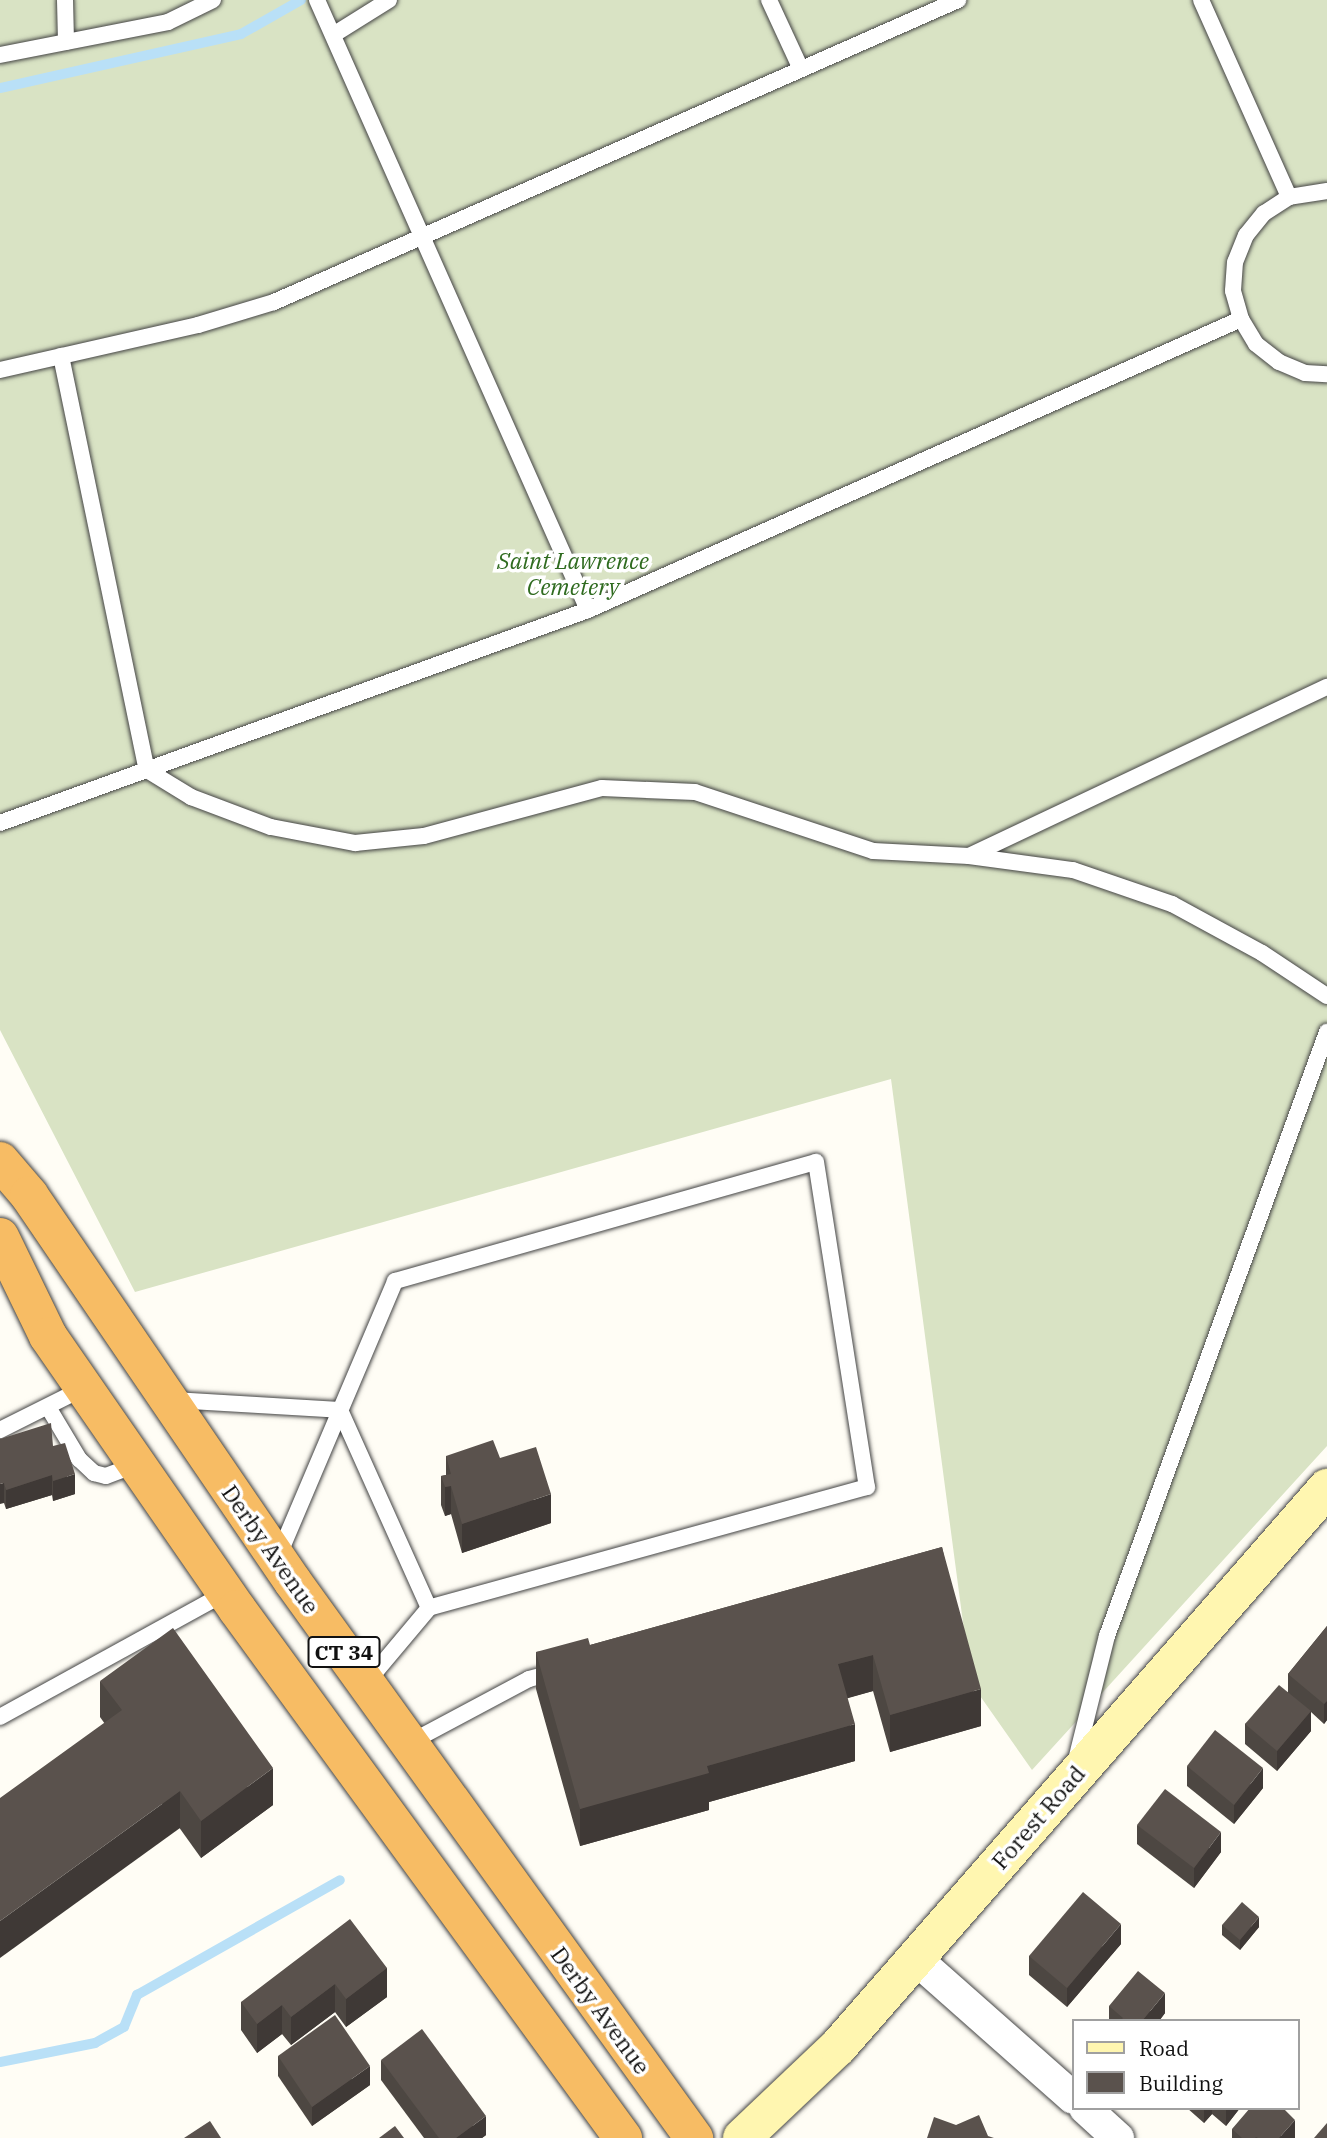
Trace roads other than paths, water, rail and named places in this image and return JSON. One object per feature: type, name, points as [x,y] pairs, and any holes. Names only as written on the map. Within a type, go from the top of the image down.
[{"type":"highway","name":"Derby Avenue","points":[[0,1161],[29,1195],[277,1559],[694,2138]]},
{"type":"highway","name":"CT 34","points":[[0,1237],[12,1286],[226,1593],[623,2138]]},
{"type":"highway","points":[[226,1593],[277,1559]]},
{"type":"main road","name":"Forest Road","points":[[742,2138],[838,2047],[1327,1488]]},
{"type":"street","points":[[915,1958],[1072,2097]]},
{"type":"street","points":[[1086,2110],[1118,2138]]},
{"type":"lane","points":[[65,0],[66,42]]},
{"type":"lane","points":[[0,55],[168,22],[214,0]]},
{"type":"lane","points":[[333,34],[389,0]]},
{"type":"lane","points":[[769,0],[800,67]]},
{"type":"lane","points":[[0,370],[274,302],[800,67],[958,0]]},
{"type":"lane","points":[[1201,0],[1289,197]]},
{"type":"lane","points":[[320,6],[588,610]]},
{"type":"lane","points":[[1327,191],[1289,197],[1264,213],[1246,235],[1238,253],[1233,291],[1241,320],[1256,344],[1279,362],[1305,373],[1327,374]]},
{"type":"lane","points":[[0,823],[588,610],[1241,320]]},
{"type":"lane","points":[[61,356],[147,770],[191,797],[271,827],[355,843],[424,836],[601,788],[695,792],[873,851],[969,856],[1073,870],[1172,904],[1262,953],[1327,996]]},
{"type":"lane","points":[[969,856],[1327,687]]},
{"type":"lane","points":[[1073,1776],[1107,1636],[1327,1032]]},
{"type":"lane","points":[[277,1559],[395,1281],[816,1162],[867,1487],[429,1608],[366,1683]]},
{"type":"lane","points":[[0,1430],[85,1388]]},
{"type":"lane","points":[[170,1400],[340,1410]]},
{"type":"lane","points":[[48,1407],[79,1459],[94,1473],[106,1476],[137,1464]]},
{"type":"lane","points":[[340,1410],[429,1608]]},
{"type":"lane","points":[[0,1717],[226,1593]]},
{"type":"lane","points":[[409,1743],[529,1679],[569,1668]]},
{"type":"waterway","points":[[0,88],[241,34],[301,0]]},
{"type":"waterway","points":[[0,2062],[95,2043],[124,2027],[137,1995],[340,1880]]},
{"type":"park label","name":"Saint Lawrence Cemetery","points":[[573,573]]}]
